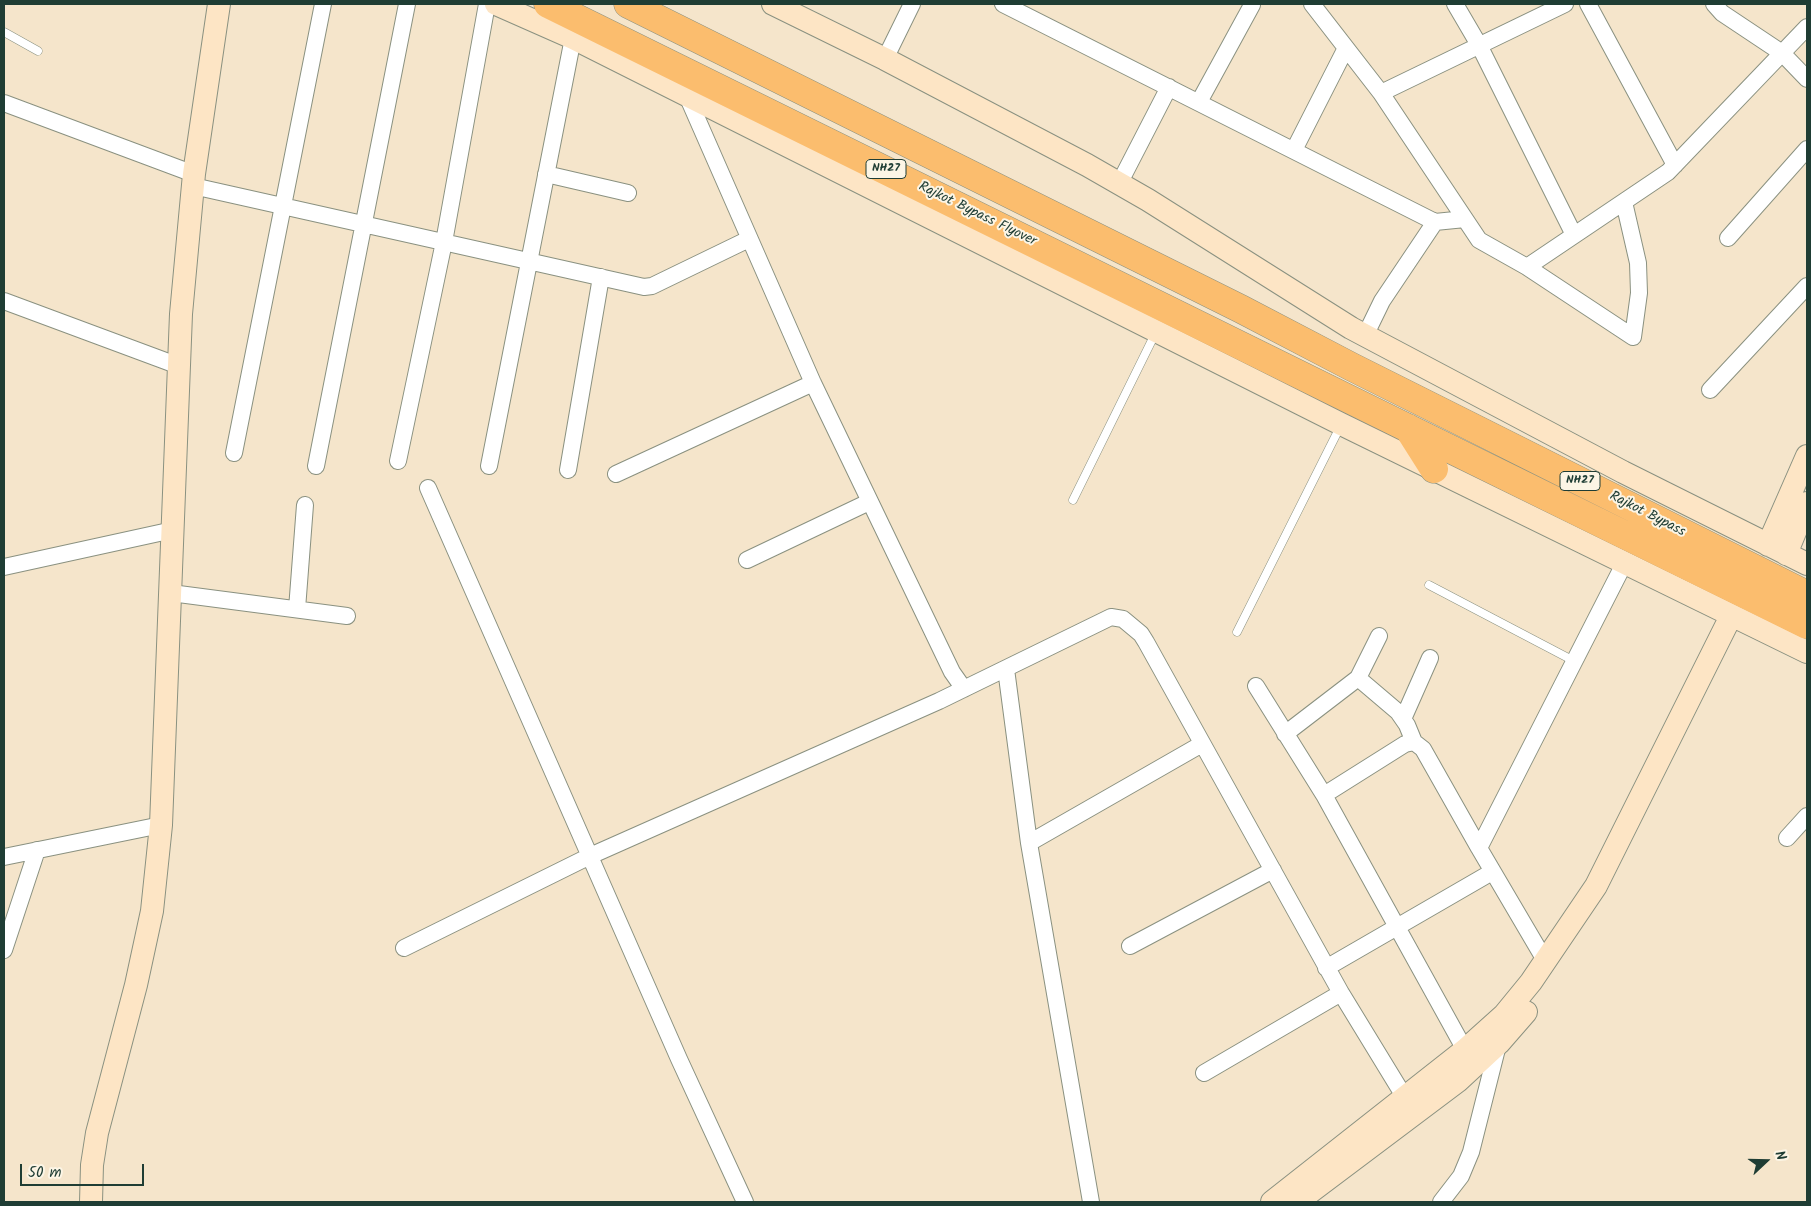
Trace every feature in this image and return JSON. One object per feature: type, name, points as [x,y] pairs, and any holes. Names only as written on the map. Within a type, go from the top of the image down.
[{"type":"highway","name":"Rajkot Bypass Flyover","points":[[548,4],[1223,336],[1347,412]]},
{"type":"highway","name":"NH27","points":[[628,4],[1241,309],[1352,368]]},
{"type":"highway","name":"Rajkot Bypass","points":[[1352,368],[1807,595]]},
{"type":"highway","name":"Rajkot Bypass","points":[[1347,412],[1408,427],[1807,625]]},
{"type":"highway","points":[[1408,427],[1434,469]]},
{"type":"street","points":[[91,1202],[92,1165],[97,1133],[146,944],[152,911],[161,825],[181,314],[193,180],[219,4]]},
{"type":"street","points":[[234,453],[323,4]]},
{"type":"street","points":[[316,466],[406,4]]},
{"type":"street","points":[[398,461],[444,242],[487,4]]},
{"type":"street","points":[[496,4],[573,38],[688,98],[1157,330],[1347,412],[1434,469],[1807,652]]},
{"type":"street","points":[[773,4],[885,59],[1119,184],[1365,336],[1623,472],[1807,564]]},
{"type":"street","points":[[885,59],[912,4]]},
{"type":"street","points":[[1003,4],[1029,10],[1169,87],[1435,222],[1465,219]]},
{"type":"street","points":[[1312,4],[1381,93],[1480,240],[1527,267],[1633,337],[1639,294],[1638,263],[1624,202]]},
{"type":"street","points":[[1456,4],[1480,45],[1574,235]]},
{"type":"street","points":[[1381,93],[1565,4]]},
{"type":"street","points":[[1588,4],[1675,164]]},
{"type":"street","points":[[1714,4],[1722,13],[1782,53],[1807,79]]},
{"type":"street","points":[[1199,102],[1252,5]]},
{"type":"street","points":[[1527,267],[1668,172],[1807,27]]},
{"type":"street","points":[[489,466],[527,262],[573,38]]},
{"type":"street","points":[[1294,150],[1346,48]]},
{"type":"street","points":[[1119,184],[1169,87]]},
{"type":"street","points":[[688,98],[813,383],[952,672],[964,689]]},
{"type":"street","points":[[4,103],[193,180],[283,206],[637,286],[652,286],[750,239]]},
{"type":"street","points":[[1728,238],[1807,149]]},
{"type":"street","points":[[546,174],[628,194]]},
{"type":"street","points":[[1352,368],[1382,301],[1435,222]]},
{"type":"street","points":[[568,470],[601,277]]},
{"type":"street","points":[[1710,390],[1807,286]]},
{"type":"street","points":[[4,301],[179,366]]},
{"type":"street","points":[[616,474],[813,383]]},
{"type":"street","points":[[1777,549],[1807,456]]},
{"type":"street","points":[[428,488],[679,1059],[745,1202]]},
{"type":"street","points":[[747,560],[869,502]]},
{"type":"street","points":[[1777,549],[1807,503]]},
{"type":"street","points":[[297,609],[305,505]]},
{"type":"street","points":[[4,567],[173,530]]},
{"type":"street","points":[[1479,848],[1626,562]]},
{"type":"street","points":[[171,593],[347,616]]},
{"type":"street","points":[[404,948],[590,856],[964,689],[1111,617],[1123,619],[1141,634],[1326,968],[1410,1106]]},
{"type":"street","points":[[1470,1059],[1546,962],[1596,886],[1738,619]]},
{"type":"street","points":[[1297,1202],[1410,1106],[1470,1059],[1499,1042],[1543,990],[1597,910],[1652,809],[1738,619]]},
{"type":"street","points":[[1285,734],[1358,678],[1379,636]]},
{"type":"street","points":[[1403,719],[1430,658]]},
{"type":"street","points":[[1006,669],[1029,843],[1090,1202]]},
{"type":"street","points":[[1358,678],[1403,719],[1414,742],[1423,748],[1492,872],[1546,962]]},
{"type":"street","points":[[1256,686],[1324,795],[1470,1059]]},
{"type":"street","points":[[1324,795],[1406,744],[1414,742]]},
{"type":"street","points":[[1029,843],[1202,744]]},
{"type":"street","points":[[1787,838],[1807,816]]},
{"type":"street","points":[[4,857],[161,825]]},
{"type":"street","points":[[4,950],[37,850]]},
{"type":"street","points":[[1130,946],[1273,870]]},
{"type":"street","points":[[1326,968],[1492,872]]},
{"type":"street","points":[[1204,1073],[1341,993]]},
{"type":"street","points":[[1441,1202],[1461,1176],[1471,1152],[1499,1042],[1504,1014]]},
{"type":"street","points":[[1272,1202],[1410,1106]]},
{"type":"lane","points":[[4,32],[38,51]]},
{"type":"lane","points":[[1073,500],[1157,330]]},
{"type":"lane","points":[[1236,632],[1347,412]]},
{"type":"lane","points":[[1429,585],[1574,661]]}]
